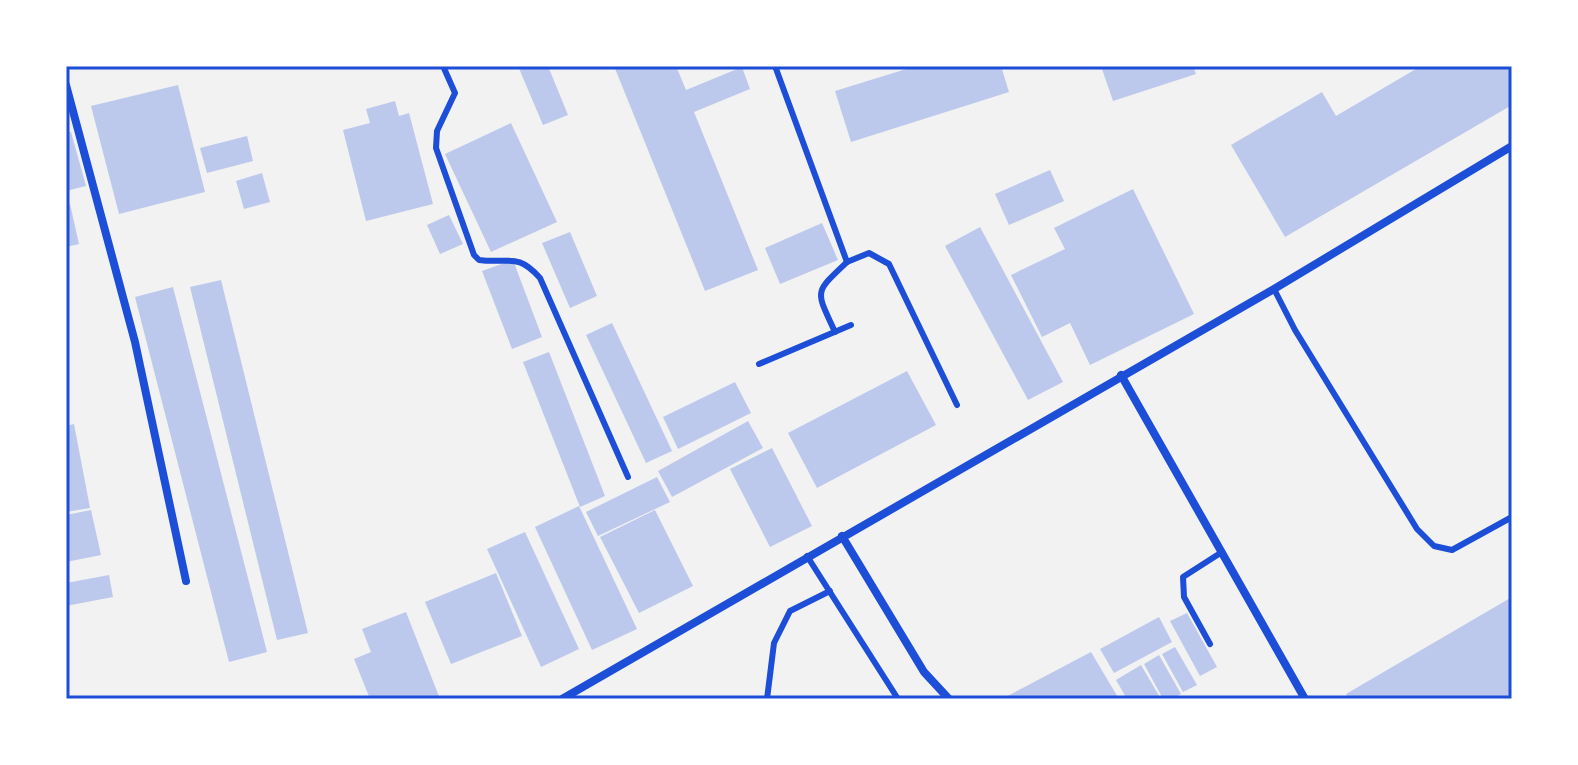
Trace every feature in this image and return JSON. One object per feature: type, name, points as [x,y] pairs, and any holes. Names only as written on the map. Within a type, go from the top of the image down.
[{"type":"street","points":[[66,85],[135,342],[186,581]]},
{"type":"street","points":[[562,699],[1274,289],[1512,146]]},
{"type":"street","points":[[1121,375],[1305,699]]},
{"type":"street","points":[[842,536],[924,672],[949,699]]},
{"type":"lane","points":[[443,66],[455,93],[437,131],[436,148],[474,255],[479,260],[512,259],[528,264],[540,278],[628,477]]},
{"type":"lane","points":[[775,66],[847,262]]},
{"type":"lane","points":[[835,332],[819,297],[822,286],[847,262],[869,253],[889,264],[957,405]]},
{"type":"lane","points":[[1274,289],[1417,529],[1434,546],[1452,550],[1512,517]]},
{"type":"lane","points":[[759,364],[851,325]]},
{"type":"lane","points":[[1210,644],[1184,597],[1183,577],[1222,552]]},
{"type":"lane","points":[[807,556],[898,699]]},
{"type":"lane","points":[[767,699],[774,643],[790,611],[830,591]]},
{"type":"building","points":[[518,66],[548,66],[568,115],[543,125]]},
{"type":"building","points":[[614,66],[676,66],[686,90],[742,67],[750,89],[694,112],[758,270],[705,291]]},
{"type":"building","points":[[916,66],[1001,66],[1009,92],[851,142],[835,91]]},
{"type":"building","points":[[1101,66],[1193,66],[1196,74],[1113,101]]},
{"type":"building","points":[[1421,66],[1512,66],[1512,105],[1285,237],[1231,145],[1322,92],[1336,116]]},
{"type":"building","points":[[178,85],[205,192],[119,214],[91,106]]},
{"type":"building","points":[[395,101],[399,116],[409,113],[433,204],[366,221],[343,130],[370,123],[366,109]]},
{"type":"building","points":[[511,123],[557,222],[491,252],[445,154]]},
{"type":"building","points":[[71,132],[86,186],[66,191],[66,133]]},
{"type":"building","points":[[247,136],[253,161],[207,173],[200,148]]},
{"type":"building","points":[[1050,170],[1064,201],[1009,225],[995,194]]},
{"type":"building","points":[[262,173],[270,202],[244,209],[236,181]]},
{"type":"building","points":[[1133,189],[1194,314],[1090,365],[1070,323],[1042,337],[1011,275],[1065,249],[1054,228]]},
{"type":"building","points":[[70,204],[79,244],[66,247],[66,205]]},
{"type":"building","points":[[449,215],[463,244],[440,254],[427,225]]},
{"type":"building","points":[[822,223],[838,260],[780,284],[765,248]]},
{"type":"building","points":[[980,227],[1063,382],[1028,400],[945,246]]},
{"type":"building","points":[[570,232],[597,296],[570,308],[542,243]]},
{"type":"building","points":[[513,260],[542,337],[512,349],[482,271]]},
{"type":"building","points":[[221,280],[308,633],[277,640],[190,287]]},
{"type":"building","points":[[173,287],[267,652],[229,662],[135,297]]},
{"type":"building","points":[[612,323],[672,451],[646,463],[586,335]]},
{"type":"building","points":[[549,352],[605,496],[580,507],[523,362]]},
{"type":"building","points":[[907,371],[936,425],[817,488],[788,433]]},
{"type":"building","points":[[735,382],[751,413],[678,449],[663,417]]},
{"type":"building","points":[[748,421],[763,448],[672,497],[658,471]]},
{"type":"building","points":[[74,424],[90,508],[66,512],[66,426]]},
{"type":"building","points":[[772,448],[812,526],[770,547],[730,469]]},
{"type":"building","points":[[657,477],[670,502],[598,536],[586,512]]},
{"type":"building","points":[[579,506],[637,629],[592,650],[535,527]]},
{"type":"building","points":[[91,510],[101,555],[66,562],[66,515]]},
{"type":"building","points":[[655,510],[693,586],[639,613],[600,537]]},
{"type":"building","points":[[525,532],[579,649],[541,667],[487,549]]},
{"type":"building","points":[[496,573],[522,636],[451,664],[425,602]]},
{"type":"building","points":[[109,575],[113,597],[66,606],[66,583]]},
{"type":"building","points":[[1512,597],[1512,699],[1349,699],[1346,694]]},
{"type":"building","points":[[406,612],[440,699],[370,699],[354,659],[371,652],[362,629]]},
{"type":"building","points":[[1187,613],[1217,667],[1200,676],[1170,621]]},
{"type":"building","points":[[1159,617],[1172,642],[1114,673],[1100,649]]},
{"type":"building","points":[[1175,647],[1197,685],[1183,692],[1162,654]]},
{"type":"building","points":[[1091,652],[1119,699],[1002,699]]},
{"type":"building","points":[[1159,655],[1181,694],[1172,699],[1163,699],[1144,664]]},
{"type":"building","points":[[1141,665],[1161,699],[1127,699],[1116,680]]}]
